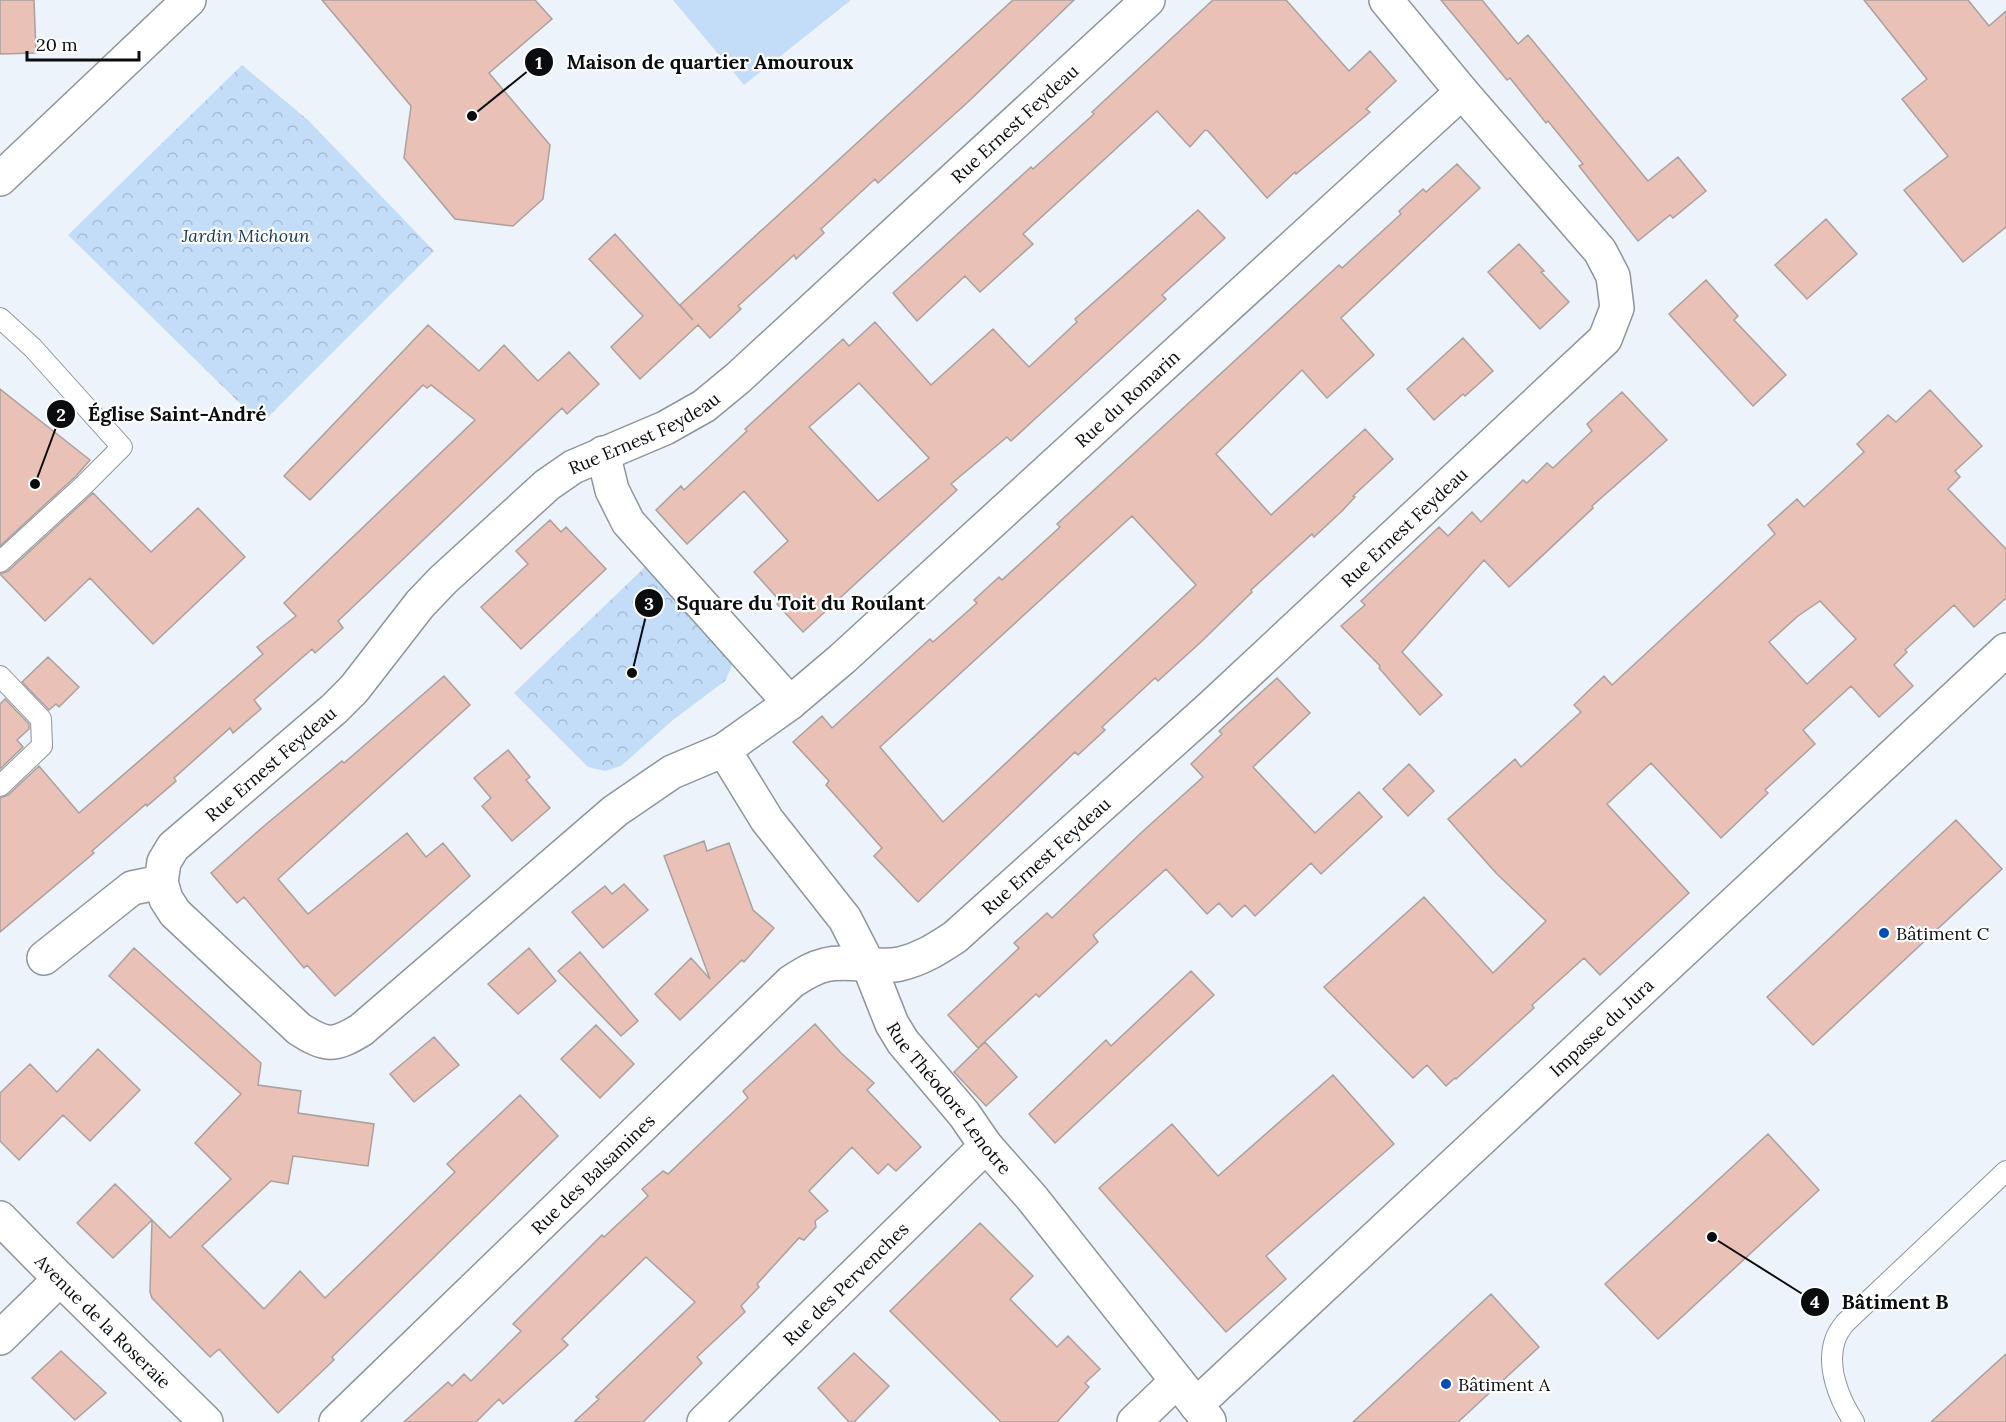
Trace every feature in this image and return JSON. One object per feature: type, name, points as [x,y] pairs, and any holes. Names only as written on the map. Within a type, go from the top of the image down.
[{"type":"street","points":[[0,179],[189,0]]},
{"type":"street","name":"Rue Ernest Feydeau","points":[[161,882],[164,862],[173,847],[334,709],[354,689],[420,604],[547,485],[573,467],[675,423],[704,406],[738,378],[1148,0]]},
{"type":"street","name":"Rue Ernest Feydeau","points":[[869,966],[915,960],[935,951],[955,937],[1220,699],[1605,339],[1617,308],[1614,276],[1600,251],[1462,92],[1386,0]]},
{"type":"street","name":"Rue du Romarin","points":[[724,750],[790,703],[850,651],[1462,92]]},
{"type":"street","points":[[603,453],[612,490],[628,522],[790,703]]},
{"type":"street","name":"Impasse du Jura","points":[[1134,1422],[1194,1402],[2006,650]]},
{"type":"street","points":[[44,958],[132,888],[161,882],[166,899],[175,913],[299,1029],[318,1041],[332,1044],[345,1040],[361,1030],[615,811],[672,772],[724,750]]},
{"type":"street","name":"Rue Théodore Lenotre","points":[[724,750],[767,820],[845,919],[869,966],[882,1001],[898,1033],[964,1114],[986,1146],[1032,1198],[1194,1402]]},
{"type":"street","name":"Rue des Balsamines","points":[[336,1422],[791,982],[810,970],[827,964],[869,966]]},
{"type":"street","name":"Rue des Pervenches","points":[[705,1422],[986,1146]]},
{"type":"street","name":"Avenue de la Roseraie","points":[[0,1218],[206,1422]]},
{"type":"street","points":[[0,1338],[60,1279]]},
{"type":"lane","points":[[0,318],[33,348],[122,447],[0,562]]},
{"type":"lane","points":[[0,676],[40,719],[42,746],[0,786]]},
{"type":"lane","points":[[1854,1422],[1842,1405],[1838,1391],[1832,1353],[1835,1338],[1845,1323],[2006,1171]]},
{"type":"green space","points":[[673,0],[851,0],[744,85]]},
{"type":"green space","name":"Jardin Michoun","points":[[242,65],[308,120],[434,251],[261,424],[68,235]]},
{"type":"green space","points":[[648,564],[728,655],[732,666],[725,681],[673,720],[621,766],[605,771],[588,767],[514,693]]},
{"type":"building","points":[[0,0],[34,0],[36,53],[0,54]]},
{"type":"building","points":[[322,0],[535,0],[552,19],[489,73],[550,145],[543,199],[513,226],[455,219],[404,158],[411,106]]},
{"type":"building","points":[[1013,0],[1074,0],[968,102],[878,183],[875,179],[821,229],[824,233],[796,259],[794,255],[738,306],[741,309],[710,338],[698,325],[640,379],[611,347],[643,316],[589,259],[615,234],[693,320],[680,305]]},
{"type":"building","points":[[1213,0],[1286,0],[1349,71],[1370,51],[1396,81],[1366,109],[1370,112],[1296,174],[1295,172],[1267,198],[1208,131],[1205,130],[1190,147],[1157,111],[1023,234],[1033,244],[980,292],[965,276],[917,321],[893,293],[1031,167],[1033,169],[1094,114],[1092,112]]},
{"type":"building","points":[[1441,0],[1482,0],[1518,44],[1528,35],[1648,181],[1678,157],[1706,191],[1673,218],[1670,215],[1638,241],[1579,166],[1583,164],[1548,121],[1546,123],[1510,78],[1507,80]]},
{"type":"building","points":[[1864,0],[1968,0],[1989,26],[2006,11],[2006,227],[1963,262],[1904,190],[1948,156],[1902,99],[1927,79]]},
{"type":"building","points":[[1457,164],[1480,188],[1341,318],[1374,355],[1327,398],[1302,370],[1216,454],[1271,515],[1365,429],[1393,459],[1353,496],[1355,497],[1342,511],[1314,537],[1312,534],[1251,590],[1252,592],[1202,641],[1158,681],[1155,678],[1102,727],[1105,730],[1078,755],[1075,752],[918,902],[874,856],[882,848],[826,785],[829,781],[793,742],[822,716],[832,728],[930,639],[933,642],[977,603],[974,600],[999,577],[1002,580],[1060,527],[1057,524],[1339,265],[1342,268],[1401,214],[1399,211],[1423,189],[1426,192]],"holes":[[[1132,516],[1196,585],[943,822],[880,747]]]},
{"type":"building","points":[[1198,210],[1225,238],[1162,295],[1166,299],[1011,441],[1007,437],[951,484],[957,490],[803,632],[777,604],[780,601],[754,572],[788,541],[744,491],[687,544],[656,510],[681,486],[684,490],[747,431],[745,429],[843,339],[849,346],[875,322],[931,385],[993,329],[1029,367],[1077,322],[1075,319]],"holes":[[[859,383],[929,458],[878,501],[809,427]]]},
{"type":"building","points":[[1826,219],[1857,254],[1807,299],[1775,265]]},
{"type":"building","points":[[1519,244],[1569,302],[1540,329],[1488,272]]},
{"type":"building","points":[[1706,280],[1738,316],[1734,320],[1786,375],[1753,406],[1669,314]]},
{"type":"building","points":[[428,325],[479,371],[504,345],[538,381],[569,352],[599,384],[567,414],[562,408],[338,621],[343,628],[315,653],[312,649],[254,700],[261,709],[233,733],[230,728],[174,778],[176,781],[147,806],[146,804],[92,851],[94,853],[0,932],[0,798],[8,795],[39,766],[79,813],[263,654],[257,647],[296,616],[284,603],[475,420],[431,385],[427,388],[423,385],[310,500],[284,476]]},
{"type":"building","points":[[1463,338],[1493,371],[1434,420],[1407,389]]},
{"type":"building","points":[[0,389],[90,460],[76,476],[0,546]]},
{"type":"building","points":[[1930,390],[1982,446],[1955,471],[1960,477],[1948,489],[2006,549],[2006,598],[1974,627],[1954,605],[1905,650],[1907,652],[1894,665],[1913,686],[1879,717],[1851,686],[1803,730],[1815,744],[1765,790],[1768,793],[1721,838],[1651,763],[1607,804],[1689,893],[1600,975],[1584,958],[1532,1005],[1534,1008],[1446,1086],[1427,1065],[1413,1078],[1324,987],[1424,897],[1493,973],[1546,921],[1496,873],[1448,819],[1515,759],[1521,767],[1581,712],[1574,705],[1604,676],[1612,685],[1775,534],[1768,525],[1797,499],[1804,507],[1864,452],[1857,444],[1888,415],[1896,422]],"holes":[[[1820,601],[1856,639],[1807,684],[1769,642],[1798,616]]]},
{"type":"building","points":[[1622,392],[1667,440],[1592,506],[1593,508],[1509,587],[1484,560],[1402,652],[1442,695],[1420,715],[1379,668],[1380,666],[1341,626],[1365,605],[1361,601],[1439,527],[1448,536],[1472,512],[1481,522],[1523,480],[1527,483],[1547,463],[1553,468],[1592,431],[1587,424]]},
{"type":"building","points":[[93,493],[151,552],[198,508],[245,557],[153,644],[90,578],[45,621],[0,574],[8,571]]},
{"type":"building","points":[[550,520],[561,532],[566,527],[606,569],[521,649],[481,607],[528,564],[516,551]]},
{"type":"building","points":[[48,657],[79,687],[59,707],[56,704],[49,710],[22,682]]},
{"type":"building","points":[[444,676],[470,705],[278,879],[308,914],[407,833],[426,857],[443,843],[470,876],[335,996],[307,965],[304,968],[244,897],[237,903],[211,873],[342,761],[344,763]]},
{"type":"building","points":[[1277,678],[1310,713],[1253,767],[1315,833],[1359,792],[1382,817],[1321,874],[1311,863],[1255,916],[1245,905],[1232,917],[1219,903],[1207,914],[1166,869],[1093,935],[1098,942],[1039,997],[1036,994],[978,1048],[948,1015],[1019,948],[1014,943],[1047,913],[1052,918],[1203,777],[1191,764],[1222,734],[1219,731]]},
{"type":"building","points":[[5,699],[29,724],[29,729],[17,740],[23,747],[0,769],[0,704]]},
{"type":"building","points":[[508,750],[530,777],[526,780],[550,808],[512,841],[482,806],[491,798],[474,778]]},
{"type":"building","points":[[1409,764],[1434,791],[1408,816],[1383,789]]},
{"type":"building","name":"Bâtiment C","points":[[1956,820],[2002,869],[1813,1045],[1767,997]]},
{"type":"building","points":[[704,841],[707,851],[729,843],[753,910],[774,928],[744,962],[742,960],[680,1020],[655,994],[691,958],[710,979],[664,856]]},
{"type":"building","points":[[624,884],[648,910],[603,948],[572,912],[605,886],[612,894]]},
{"type":"building","points":[[134,948],[261,1063],[258,1085],[301,1091],[298,1113],[374,1124],[368,1166],[293,1156],[288,1184],[271,1181],[202,1246],[264,1309],[300,1271],[325,1298],[455,1172],[447,1164],[520,1095],[558,1136],[332,1357],[334,1360],[278,1413],[219,1349],[210,1357],[152,1298],[150,1292],[152,1220],[170,1238],[231,1179],[195,1143],[241,1094],[109,976]]},
{"type":"building","points":[[529,948],[556,981],[518,1014],[488,984]]},
{"type":"building","points":[[580,952],[638,1021],[621,1036],[558,971]]},
{"type":"building","points":[[1191,971],[1214,995],[1055,1143],[1029,1114],[1106,1040],[1111,1046]]},
{"type":"building","points":[[815,1024],[841,1053],[874,1083],[867,1090],[921,1147],[896,1171],[888,1164],[878,1174],[852,1147],[809,1191],[828,1211],[815,1221],[816,1227],[804,1240],[799,1238],[757,1284],[759,1287],[741,1306],[745,1312],[697,1357],[702,1363],[643,1422],[574,1422],[599,1399],[596,1397],[695,1302],[646,1257],[562,1339],[568,1345],[503,1404],[499,1399],[476,1422],[404,1422],[448,1382],[452,1386],[464,1374],[471,1381],[521,1331],[513,1324],[602,1235],[604,1237],[648,1196],[642,1189],[663,1171],[668,1174],[748,1098],[743,1091]]},
{"type":"building","points":[[596,1025],[634,1064],[600,1098],[561,1059]]},
{"type":"building","points":[[434,1037],[459,1065],[414,1102],[390,1074]]},
{"type":"building","points":[[985,1042],[1017,1077],[986,1106],[954,1072]]},
{"type":"building","points":[[98,1049],[140,1090],[90,1141],[63,1115],[19,1160],[0,1141],[0,1093],[30,1064],[57,1092]]},
{"type":"building","points":[[1333,1075],[1394,1144],[1266,1256],[1286,1279],[1226,1332],[1099,1188],[1172,1124],[1218,1176]]},
{"type":"building","points":[[1768,1134],[1819,1190],[1658,1339],[1605,1284]]},
{"type":"building","points":[[115,1184],[152,1220],[113,1258],[77,1223]]},
{"type":"building","points":[[980,1223],[1033,1276],[1010,1299],[1057,1347],[1068,1336],[1100,1369],[1085,1383],[1089,1387],[1057,1422],[1001,1422],[890,1311]]},
{"type":"building","name":"Bâtiment A","points":[[1491,1294],[1539,1347],[1458,1422],[1353,1422]]},
{"type":"building","points":[[61,1351],[106,1393],[75,1420],[32,1378]]},
{"type":"building","points":[[854,1353],[889,1386],[854,1422],[849,1422],[818,1388]]},
{"type":"building","points":[[2006,1354],[2006,1422],[1931,1422]]},
{"type":"place","name":"Maison de quartier Amouroux","points":[[472,116]]},
{"type":"place","name":"Église Saint-André","points":[[35,484]]},
{"type":"place","name":"Square du Toit du Roulant","points":[[632,673]]},
{"type":"place","name":"Bâtiment C","points":[[1884,933]]},
{"type":"place","name":"Bâtiment B","points":[[1712,1237]]},
{"type":"place","name":"Bâtiment A","points":[[1446,1384]]}]
